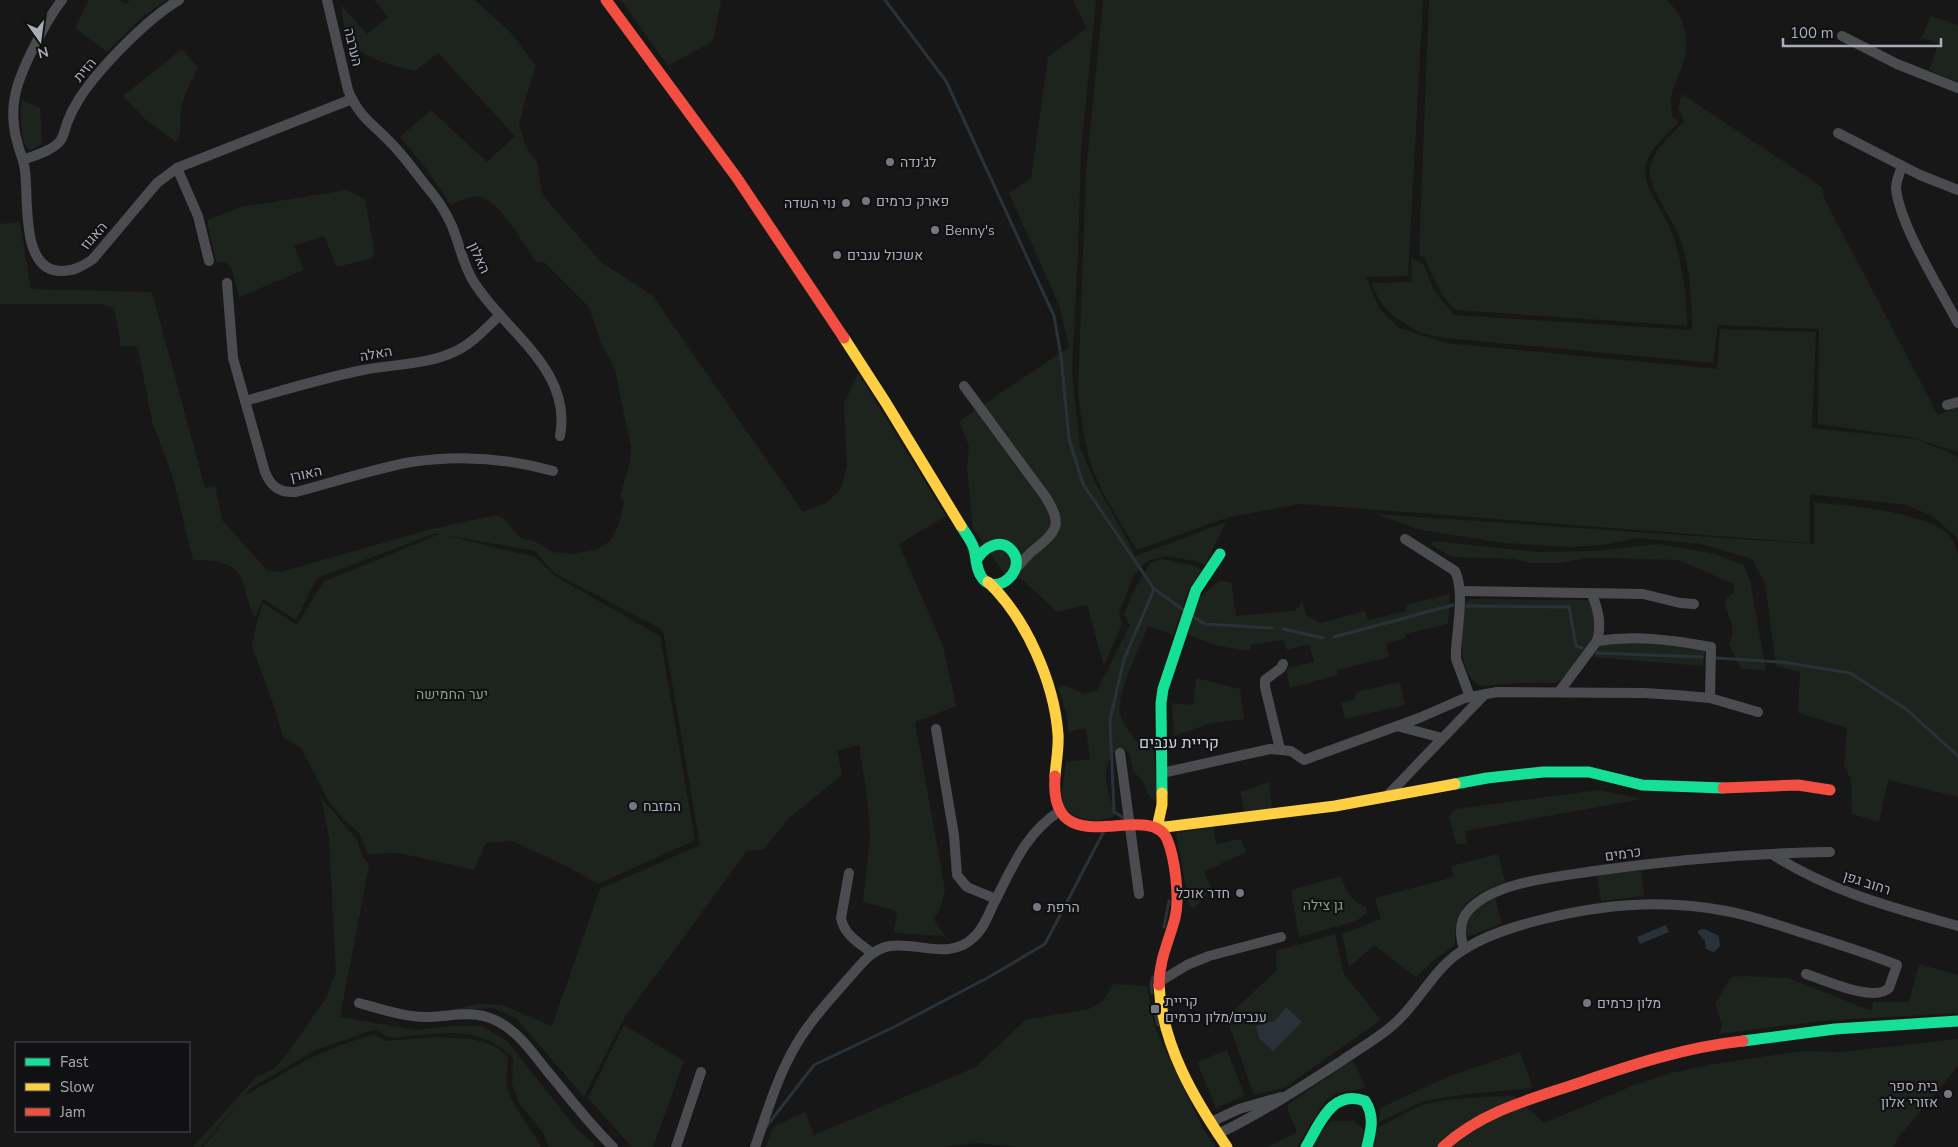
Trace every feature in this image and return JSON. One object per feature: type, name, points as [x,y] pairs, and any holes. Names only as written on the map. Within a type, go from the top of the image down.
[{"type":"main road","points":[[606,0],[737,178],[784,246],[886,402],[973,546],[979,573],[1004,597],[1016,614],[1039,660],[1054,708],[1059,753],[1055,795],[1060,811],[1069,820],[1082,826],[1145,825],[1157,828],[1335,806],[1487,778],[1543,772],[1589,772],[1642,785],[1733,788],[1798,785],[1830,790]]},
{"type":"main road","points":[[953,513],[972,530],[995,544],[1008,547],[1016,558],[1012,596],[1016,614]]},
{"type":"main road","points":[[976,561],[982,549],[995,544]]},
{"type":"main road","points":[[1157,828],[1162,813],[1163,689],[1196,590],[1220,554]]},
{"type":"main road","points":[[988,582],[1001,583],[1013,574]]},
{"type":"main road","points":[[1157,828],[1165,835],[1169,845],[1177,900],[1175,918],[1161,958],[1159,982],[1162,1012],[1169,1038],[1191,1088],[1227,1147]]},
{"type":"main road","points":[[1443,1147],[1455,1134],[1479,1118],[1510,1105],[1643,1062],[1707,1046],[1805,1032],[1895,1024],[1958,1021]]},
{"type":"main road","points":[[1306,1147],[1322,1117],[1330,1108],[1338,1102],[1353,1097],[1365,1101],[1372,1113],[1373,1122],[1367,1147]]},
{"type":"street","name":"האגוז","points":[[62,0],[47,22],[19,82],[14,112],[16,138],[23,160],[32,249],[36,258],[49,270],[59,271],[78,268],[93,259],[157,183],[177,168],[352,100]]},
{"type":"street","name":"הזית","points":[[23,160],[48,150],[59,142],[73,109],[88,87],[140,32],[163,11],[179,0]]},
{"type":"street","name":"הערבה","points":[[328,0],[352,100]]},
{"type":"street","points":[[1842,36],[1897,64],[1958,88]]},
{"type":"street","name":"האלון","points":[[352,100],[365,120],[390,143],[429,188],[451,225],[470,275],[485,298],[531,349],[551,380],[561,408],[560,436]]},
{"type":"street","points":[[1838,133],[1902,166],[1958,190]]},
{"type":"street","points":[[1902,166],[1896,181],[1899,206],[1920,252],[1958,323]]},
{"type":"street","points":[[177,168],[198,216],[209,261]]},
{"type":"street","name":"האורן","points":[[227,283],[235,367],[267,478],[273,486],[285,492],[296,492],[404,464],[434,460],[499,460],[552,471]]},
{"type":"street","name":"האלה","points":[[245,401],[344,374],[381,366],[429,360],[449,354],[467,344],[500,315]]},
{"type":"street","points":[[964,386],[1051,506],[1056,526],[1054,533],[1013,574]]},
{"type":"street","points":[[1947,405],[1958,402]]},
{"type":"street","points":[[1405,538],[1455,571],[1459,579],[1456,659],[1470,697]]},
{"type":"street","points":[[1008,547],[1026,549],[1038,547]]},
{"type":"street","points":[[1460,592],[1643,594],[1680,603],[1694,604]]},
{"type":"street","points":[[1559,692],[1597,641],[1600,632],[1600,620],[1592,594]]},
{"type":"street","points":[[1597,641],[1614,638],[1655,638],[1711,646],[1710,698]]},
{"type":"street","points":[[1280,748],[1265,687],[1265,680],[1281,668],[1283,664]]},
{"type":"street","points":[[1162,773],[1280,748],[1291,751],[1304,760],[1470,697],[1497,692],[1644,693],[1710,698],[1758,712]]},
{"type":"street","points":[[1386,797],[1485,694]]},
{"type":"street","points":[[1397,726],[1442,738]]},
{"type":"street","points":[[936,729],[954,835],[957,875],[967,887],[996,899]]},
{"type":"street","points":[[1120,753],[1139,894]]},
{"type":"street","points":[[755,1147],[781,1075],[796,1044],[816,1016],[872,953],[895,945],[942,950],[960,946],[970,941],[978,932],[1024,846],[1041,826],[1060,811]]},
{"type":"street","name":"כרמים","points":[[1464,950],[1460,928],[1467,912],[1485,898],[1509,888],[1561,876],[1626,867],[1699,859],[1830,852]]},
{"type":"street","name":"רחוב גפן","points":[[1772,854],[1792,867],[1833,887],[1958,926]]},
{"type":"street","points":[[849,873],[841,918],[842,925],[848,934],[872,953]]},
{"type":"street","points":[[1218,1134],[1286,1096],[1392,1027],[1409,1009],[1437,971],[1464,950],[1501,931],[1563,914],[1614,907],[1670,905],[1713,909],[1754,918],[1857,950],[1897,965],[1889,988],[1879,994],[1861,992],[1806,974]]},
{"type":"street","points":[[1159,982],[1209,956],[1281,937]]},
{"type":"street","points":[[359,1003],[412,1016],[471,1015],[483,1016],[500,1022],[520,1039],[613,1147]]},
{"type":"street","points":[[676,1147],[700,1072]]},
{"type":"street","points":[[1211,1122],[1246,1106],[1286,1096]]},
{"type":"green space","points":[[89,0],[119,0],[126,4],[130,0],[167,0],[142,17],[107,52],[75,28]]},
{"type":"green space","name":"יער החמישה","points":[[374,0],[475,0],[511,33],[536,66],[519,125],[526,147],[537,162],[542,195],[602,263],[652,295],[803,512],[826,503],[841,489],[847,466],[844,404],[858,373],[946,516],[899,544],[943,646],[956,706],[915,722],[945,890],[939,912],[933,918],[945,936],[894,933],[897,911],[863,902],[870,836],[867,796],[859,745],[837,751],[842,775],[789,818],[764,849],[747,851],[625,1017],[584,1097],[516,1018],[492,1008],[435,1013],[478,1004],[502,1005],[552,1026],[600,889],[700,845],[663,630],[554,573],[535,551],[444,535],[535,557],[555,576],[660,636],[695,840],[598,884],[570,868],[512,841],[486,843],[474,870],[399,853],[368,854],[359,833],[342,818],[329,802],[301,748],[283,737],[273,703],[252,647],[256,625],[263,603],[297,625],[323,582],[440,534],[436,533],[317,578],[296,620],[263,599],[255,618],[249,606],[241,577],[236,571],[217,562],[193,560],[173,478],[152,421],[139,354],[136,346],[121,346],[114,308],[102,304],[0,304],[0,224],[20,222],[31,289],[152,292],[205,488],[215,486],[222,520],[267,570],[280,572],[428,530],[496,515],[503,518],[521,538],[536,542],[553,552],[572,554],[596,550],[610,541],[619,524],[624,502],[620,496],[630,463],[631,447],[615,370],[601,343],[589,307],[544,262],[536,262],[511,225],[488,200],[481,197],[473,197],[451,205],[426,168],[400,137],[431,110],[487,162],[515,136],[438,53],[415,71],[377,60],[352,44],[345,29],[341,5],[367,34],[388,17]]},
{"type":"green space","points":[[621,0],[721,0],[713,41],[668,66]]},
{"type":"green space","points":[[1073,0],[1096,0],[1081,150],[1072,372],[1080,448],[1096,484],[1136,556],[1226,522],[1205,565],[1195,561],[1165,556],[1147,561],[1133,577],[1119,613],[1122,624],[1104,666],[1087,605],[1057,612],[1024,581],[1004,573],[973,529],[967,467],[969,446],[959,421],[1069,347],[1059,305],[1009,193],[1031,178],[1048,57],[1087,28]]},
{"type":"green space","points":[[1103,0],[1423,0],[1408,276],[1366,277],[1379,308],[1399,328],[1446,343],[1717,369],[1720,329],[1816,332],[1812,428],[1915,439],[1958,457],[1958,542],[1956,537],[1933,516],[1906,505],[1810,494],[1810,543],[1300,504],[1229,517],[1137,550],[1108,502],[1094,472],[1086,443],[1078,393],[1086,171]]},
{"type":"green space","points":[[1429,0],[1667,0],[1677,12],[1684,25],[1686,40],[1684,61],[1671,99],[1672,116],[1679,122],[1650,155],[1645,168],[1645,176],[1651,193],[1673,235],[1685,291],[1687,326],[1456,310],[1450,305],[1437,285],[1424,257],[1419,255]]},
{"type":"green space","points":[[1931,16],[1958,25],[1958,82],[1929,70],[1939,43],[1921,38]]},
{"type":"green space","points":[[182,49],[198,68],[182,104],[181,129],[176,142],[145,119],[123,96]]},
{"type":"green space","points":[[1682,94],[1822,187],[1824,198],[1938,415],[1958,407],[1958,452],[1910,437],[1818,424],[1819,329],[1718,325],[1713,363],[1445,338],[1420,333],[1392,315],[1381,303],[1371,283],[1412,282],[1411,257],[1424,265],[1434,291],[1454,315],[1692,330],[1691,293],[1688,268],[1682,244],[1653,186],[1650,171],[1651,164],[1658,150],[1684,121],[1678,108]]},
{"type":"green space","points":[[22,100],[40,108],[42,144],[31,150],[24,143],[21,125]]},
{"type":"green space","points":[[347,190],[365,199],[374,250],[373,258],[337,267],[324,236],[294,246],[304,270],[239,297],[232,270],[227,263],[216,262],[207,220],[241,207]]},
{"type":"green space","points":[[1814,502],[1867,508],[1910,516],[1928,522],[1943,530],[1953,540],[1958,554],[1958,797],[1888,780],[1879,822],[1852,814],[1851,779],[1844,766],[1847,728],[1798,713],[1800,672],[1776,666],[1765,583],[1752,559],[1701,544],[1638,538],[1602,545],[1569,547],[1504,543],[1421,530],[1375,514],[1814,544]]},
{"type":"green space","points":[[1433,541],[1537,552],[1596,551],[1659,544],[1715,554],[1744,565],[1750,581],[1766,670],[1741,669],[1729,644],[1732,628],[1725,604],[1727,597],[1734,593],[1734,584],[1679,560],[1587,558],[1559,563],[1528,563],[1516,559],[1452,557],[1431,545]]},
{"type":"green space","points":[[1162,559],[1195,566],[1202,570],[1188,591],[1173,635],[1148,626],[1125,683],[1119,706],[1123,721],[1136,741],[1153,744],[1158,799],[1154,800],[1150,797],[1141,779],[1133,771],[1130,755],[1125,749],[1113,752],[1106,770],[1106,784],[1115,816],[1102,820],[1083,819],[1068,811],[1063,802],[1062,793],[1066,762],[1090,759],[1086,728],[1068,732],[1067,715],[1058,687],[1064,685],[1084,694],[1097,690],[1130,625],[1124,614],[1134,590],[1150,563]]},
{"type":"green space","points":[[1219,581],[1231,582],[1236,616],[1292,611],[1296,610],[1302,602],[1307,616],[1320,623],[1365,611],[1368,620],[1406,611],[1406,605],[1450,594],[1448,624],[1405,634],[1406,638],[1386,643],[1389,657],[1337,670],[1338,675],[1290,688],[1286,668],[1314,662],[1309,644],[1287,650],[1283,640],[1250,645],[1251,651],[1218,646],[1188,635],[1199,598]]},
{"type":"green space","points":[[1471,599],[1589,600],[1597,622],[1593,639],[1562,679],[1555,683],[1480,686],[1467,671],[1462,651],[1463,608],[1466,602]]},
{"type":"green space","points":[[1641,641],[1705,650],[1703,666],[1593,657],[1599,645]]},
{"type":"green space","points":[[1196,678],[1240,689],[1244,719],[1211,723],[1174,736],[1172,703],[1193,705]]},
{"type":"green space","points":[[1400,682],[1405,705],[1345,719],[1341,703],[1354,700],[1356,692]]},
{"type":"green space","points":[[1269,782],[1272,809],[1245,813],[1240,792]]},
{"type":"green space","points":[[1599,790],[1642,799],[1465,831],[1467,844],[1456,844],[1449,816],[1455,809]]},
{"type":"green space","points":[[321,797],[357,840],[363,857],[369,865],[340,1017],[416,1030],[452,1026],[482,1026],[507,1041],[576,1128],[595,1145],[593,1147],[549,1147],[542,1131],[519,1103],[512,1084],[513,1058],[492,1042],[470,1035],[446,1033],[389,1037],[376,1029],[316,1050],[251,1088],[244,1096],[308,1059],[374,1034],[386,1041],[437,1037],[472,1039],[493,1045],[508,1056],[507,1081],[509,1092],[516,1108],[541,1147],[203,1147],[242,1099],[201,1147],[193,1147],[256,1077],[274,1069],[290,1050],[326,998],[336,972],[329,838]]},
{"type":"green space","points":[[1213,827],[1216,844],[1241,839],[1246,852],[1204,872],[1212,889],[1194,908],[1189,905],[1176,833]]},
{"type":"green space","points":[[1498,854],[1505,882],[1482,892],[1466,903],[1458,920],[1455,945],[1434,960],[1416,977],[1374,945],[1349,967],[1342,934],[1381,919],[1375,898],[1454,877],[1451,866]]},
{"type":"green space","points":[[1641,870],[1644,896],[1601,901],[1597,875]]},
{"type":"green space","name":"גן צילה","points":[[1341,876],[1350,895],[1356,902],[1366,907],[1367,913],[1356,921],[1299,937],[1291,890]]},
{"type":"green space","points":[[1495,898],[1502,924],[1468,936],[1466,924],[1469,918],[1478,909]]},
{"type":"green space","points":[[1335,934],[1344,974],[1381,1020],[1284,1088],[1254,1095],[1229,1025],[1233,1011],[1277,970],[1276,951]]},
{"type":"green space","points":[[1919,964],[1958,975],[1958,1013],[1821,1021],[1719,1034],[1722,1026],[1715,1003],[1731,977],[1788,978],[1872,1011],[1873,1002],[1909,1002]]},
{"type":"green space","points":[[1113,984],[1147,986],[1155,1028],[1204,1130],[1216,1147],[1017,1147],[978,1143],[944,1147],[766,1147],[773,1127],[805,1112],[814,1135],[976,1067],[1025,1020],[1089,1009],[1103,1001]]},
{"type":"green space","points":[[624,1025],[684,1061],[653,1147],[632,1147],[588,1098]]},
{"type":"green space","points":[[1958,1039],[1958,1066],[1898,1138],[1893,1147],[1310,1147],[1316,1136],[1331,1121],[1353,1121],[1366,1131],[1381,1126],[1410,1110],[1426,1104],[1447,1100],[1514,1096],[1544,1123],[1632,1086],[1671,1073],[1714,1064],[1802,1051],[1841,1052]]},
{"type":"green space","points":[[1227,1050],[1245,1096],[1216,1108],[1197,1062]]},
{"type":"green space","points":[[1520,1052],[1533,1088],[1468,1094],[1424,1101],[1379,1122],[1380,1108],[1452,1075]]},
{"type":"green space","points":[[1353,1060],[1366,1088],[1336,1093],[1325,1101],[1297,1147],[1267,1147],[1297,1132],[1288,1111],[1288,1104]]},
{"type":"shaded area","points":[[1666,925],[1669,932],[1640,944],[1637,937]]},
{"type":"shaded area","points":[[1704,929],[1719,936],[1720,946],[1714,952],[1706,949],[1705,941],[1698,933],[1699,930]]},
{"type":"shaded area","points":[[1286,1007],[1302,1022],[1273,1051],[1259,1038],[1256,1026],[1275,1021]]},
{"type":"waterway","points":[[885,0],[946,81],[1054,316],[1061,356],[1069,439],[1083,484],[1154,589],[1185,611]]},
{"type":"waterway","points":[[1126,819],[1114,812],[1110,720],[1124,659],[1154,589]]},
{"type":"waterway","points":[[1334,637],[1453,605]]},
{"type":"waterway","points":[[1467,606],[1569,607],[1576,646],[1582,648]]},
{"type":"waterway","points":[[1192,616],[1205,624],[1272,628]]},
{"type":"waterway","points":[[1283,629],[1323,638]]},
{"type":"waterway","points":[[1597,653],[1702,657]]},
{"type":"waterway","points":[[1716,658],[1782,662],[1850,673],[1906,709],[1958,756]]},
{"type":"waterway","points":[[766,1127],[814,1065],[896,1026],[989,977],[1045,944],[1104,831]]},
{"type":"waterway","points":[[1164,927],[1169,901]]},
{"type":"waterway","points":[[1152,993],[1151,984],[1153,977]]},
{"type":"waterway","points":[[1154,1009],[1158,1025]]},
{"type":"traffic: fast","points":[[961,526],[973,546],[977,567],[983,579],[989,583],[1003,583],[1013,573],[1016,566],[1013,552],[1008,547],[998,544],[988,548],[976,561]]},
{"type":"traffic: fast","points":[[1162,793],[1161,703],[1163,689],[1196,590],[1220,554]]},
{"type":"traffic: fast","points":[[1455,784],[1487,778],[1543,772],[1589,772],[1642,785],[1723,788]]},
{"type":"traffic: fast","points":[[1743,1041],[1835,1029],[1958,1021]]},
{"type":"traffic: fast","points":[[1306,1147],[1328,1110],[1344,1100],[1354,1099],[1365,1101],[1370,1112],[1371,1129],[1367,1147]]},
{"type":"traffic: slow","points":[[844,338],[961,526]]},
{"type":"traffic: slow","points":[[988,582],[1002,597],[1026,632],[1036,652],[1051,693],[1058,734],[1055,776]]},
{"type":"traffic: slow","points":[[1162,793],[1162,805],[1157,828],[1335,806],[1455,784]]},
{"type":"traffic: slow","points":[[1159,985],[1161,1007],[1173,1050],[1203,1110],[1227,1147]]},
{"type":"traffic: jam","points":[[606,0],[737,178],[844,338]]},
{"type":"traffic: jam","points":[[1055,776],[1057,803],[1067,819],[1083,826],[1141,825],[1157,828],[1167,839],[1174,867],[1177,900],[1175,918],[1159,976],[1159,985]]},
{"type":"traffic: jam","points":[[1723,788],[1798,785],[1830,790]]},
{"type":"traffic: jam","points":[[1443,1147],[1473,1125],[1506,1108],[1617,1070],[1659,1058],[1743,1041]]},
{"type":"place","name":"לג'נדה","points":[[890,162]]},
{"type":"place","name":"פארק כרמים","points":[[866,201]]},
{"type":"place","name":"נוי השדה","points":[[846,203]]},
{"type":"place","name":"Benny's","points":[[935,230]]},
{"type":"place","name":"אשכול ענבים","points":[[837,255]]},
{"type":"place","name":"המזבח","points":[[633,806]]},
{"type":"place","name":"חדר אוכל","points":[[1240,893]]},
{"type":"place","name":"הרפת","points":[[1037,907]]},
{"type":"place","name":"מלון כרמים","points":[[1587,1003]]},
{"type":"place","name":"קריית ענבים/מלון כרמים","points":[[1155,1009]]},
{"type":"place","name":"בית ספר אזורי אלון","points":[[1948,1094]]},
{"type":"district","name":"קריית ענבים","points":[[1179,743]]}]
